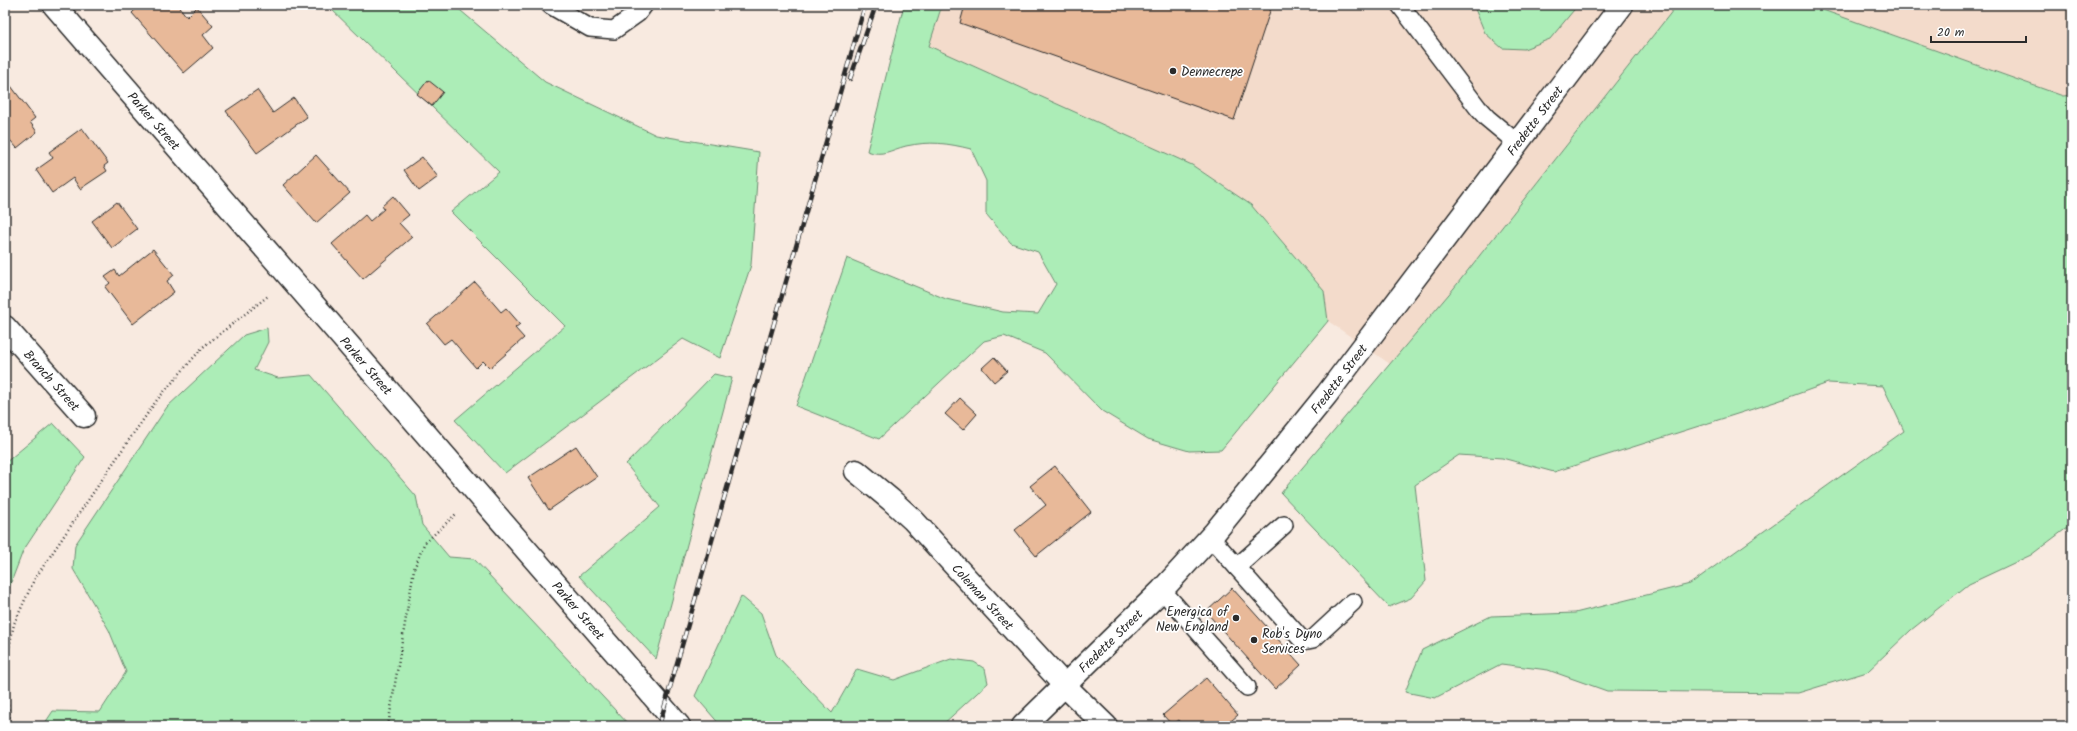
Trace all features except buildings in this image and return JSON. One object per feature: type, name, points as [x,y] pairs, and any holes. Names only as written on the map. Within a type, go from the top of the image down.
[{"type":"street","name":"Parker Street","points":[[54,5],[679,726]]},
{"type":"street","name":"Fredette Street","points":[[1023,726],[1162,590],[1210,537],[1327,394],[1622,5]]},
{"type":"street","name":"Branch Street","points":[[5,326],[84,416]]},
{"type":"street","name":"Coleman Street","points":[[856,471],[913,520],[1065,686],[1106,726]]},
{"type":"lane","points":[[550,5],[590,28],[614,30],[638,13],[644,5]]},
{"type":"lane","points":[[1400,5],[1478,108],[1487,118],[1517,143]]},
{"type":"lane","points":[[1237,567],[1284,525]]},
{"type":"lane","points":[[1210,537],[1303,640],[1313,639],[1353,602]]},
{"type":"lane","points":[[1162,590],[1247,687]]},
{"type":"path","points":[[5,666],[14,624],[34,580],[157,400],[204,347],[291,278]]},
{"type":"path","points":[[388,726],[414,569],[424,544],[478,493]]},
{"type":"path","points":[[5,685],[11,726]]},
{"type":"shaded area","points":[[942,5],[1677,5],[1454,288],[1390,364],[1328,321],[1324,291],[1251,205],[1192,165],[929,46]]},
{"type":"shaded area","points":[[1809,5],[2072,5],[2072,95],[2063,96]]},
{"type":"green space","points":[[327,5],[454,5],[545,82],[656,135],[759,152],[751,265],[720,358],[683,339],[505,473],[455,420],[565,326],[451,212],[499,172]]},
{"type":"green space","points":[[904,5],[942,5],[929,46],[1192,165],[1251,205],[1324,291],[1328,321],[1221,450],[1189,451],[1148,439],[1102,411],[1045,353],[1004,336],[984,341],[879,439],[796,406],[847,258],[946,299],[1003,312],[1038,314],[1056,284],[1038,252],[1011,243],[986,214],[986,181],[971,149],[954,145],[931,143],[915,144],[882,153],[867,151]]},
{"type":"green space","points":[[1476,5],[1578,5],[1550,39],[1524,49],[1502,48],[1485,33],[1475,9]]},
{"type":"green space","points":[[1677,5],[1809,5],[2063,96],[2072,95],[2072,524],[2031,555],[1969,584],[1911,630],[1867,672],[1798,693],[1607,691],[1548,670],[1501,664],[1435,698],[1405,692],[1422,650],[1491,616],[1575,613],[1690,584],[1904,431],[1883,386],[1828,383],[1778,401],[1554,472],[1502,458],[1459,455],[1415,485],[1426,581],[1411,598],[1389,607],[1281,493],[1454,288]]},
{"type":"green space","points":[[267,328],[268,342],[254,370],[278,378],[311,375],[416,496],[422,525],[449,557],[474,559],[630,726],[43,726],[53,711],[100,712],[126,672],[109,630],[73,569],[75,545],[167,407],[244,335]]},
{"type":"green space","points":[[714,374],[732,378],[656,659],[579,576],[660,507],[626,464]]},
{"type":"green space","points":[[53,423],[85,457],[23,551],[5,598],[5,463]]},
{"type":"green space","points":[[741,596],[761,613],[776,655],[832,713],[857,669],[894,680],[951,659],[974,662],[985,669],[988,683],[941,726],[721,726],[695,696]]},
{"type":"railway","points":[[659,726],[865,5]]},
{"type":"railway","points":[[850,79],[876,5]]},
{"type":"place","name":"Dennecrepe","points":[[1173,71]]},
{"type":"place","name":"Energica of New England","points":[[1236,618]]},
{"type":"place","name":"Rob's Dyno Services","points":[[1254,640]]}]
